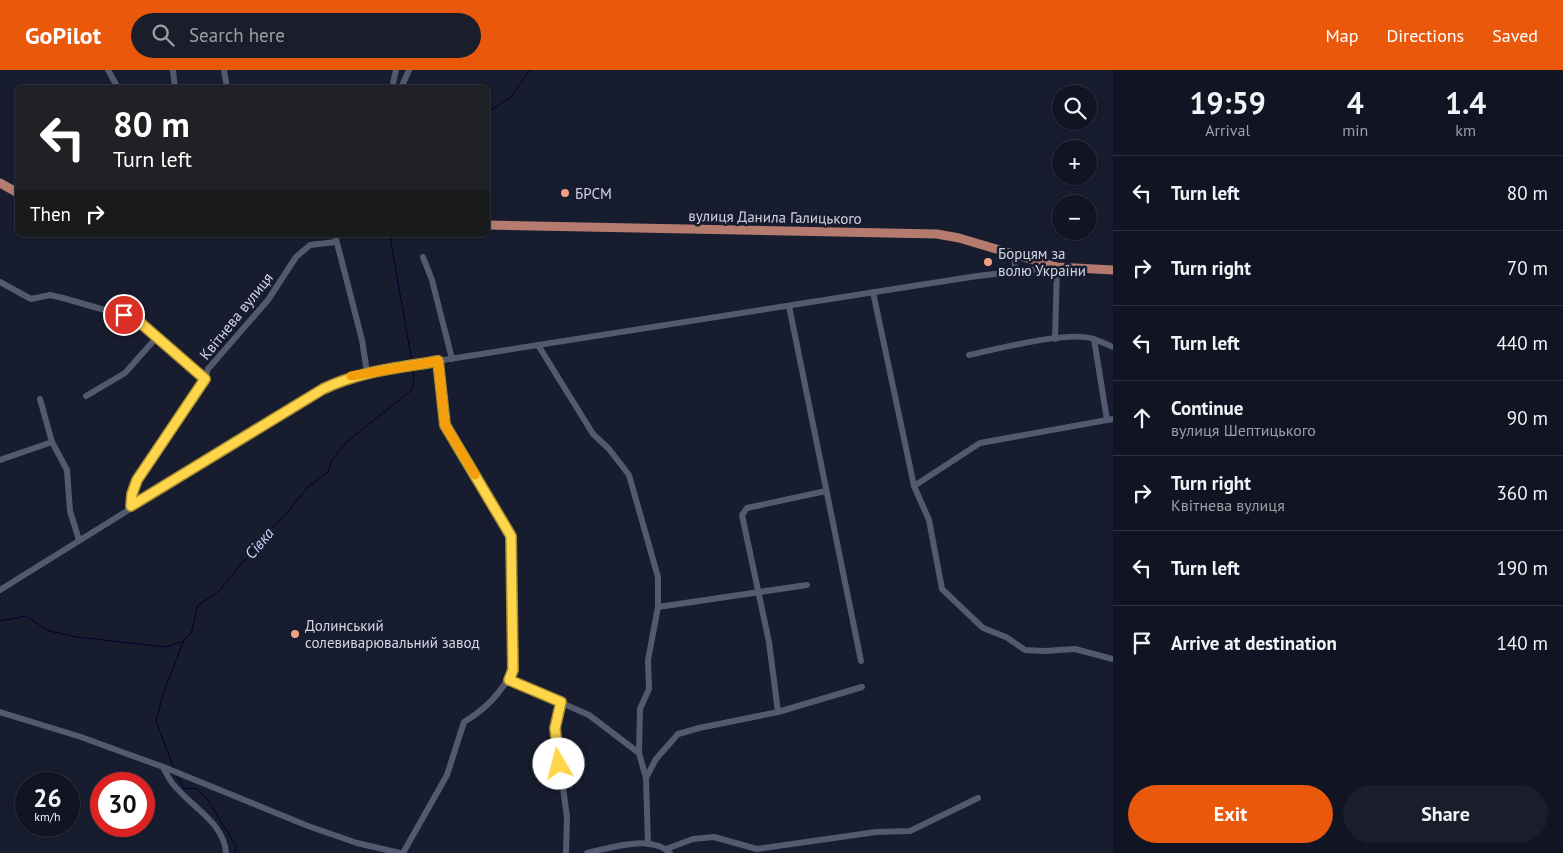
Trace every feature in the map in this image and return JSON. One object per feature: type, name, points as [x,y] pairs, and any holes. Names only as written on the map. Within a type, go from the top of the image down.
[{"type":"main road","points":[[0,182],[15,191]]},
{"type":"main road","name":"вулиця Данила Галицького","points":[[490,225],[937,234],[959,238],[1058,267],[1113,270]]},
{"type":"street","points":[[108,70],[116,85]]},
{"type":"street","points":[[173,70],[175,85]]},
{"type":"street","points":[[224,70],[226,85]]},
{"type":"street","points":[[393,85],[396,70]]},
{"type":"street","points":[[402,85],[410,70]]},
{"type":"street","points":[[335,239],[362,340],[367,372]]},
{"type":"street","name":"Квітнева вулиця","points":[[131,506],[132,494],[137,480],[205,379],[208,368],[268,300],[296,257],[310,245],[335,239]]},
{"type":"street","points":[[1008,273],[1015,268],[1014,254]]},
{"type":"street","points":[[423,257],[432,280],[452,359]]},
{"type":"street","points":[[0,590],[131,506],[323,389],[345,378],[367,372],[872,292],[1058,267],[1055,339]]},
{"type":"street","points":[[0,282],[31,299],[50,296],[63,298],[136,319],[205,379]]},
{"type":"street","points":[[872,292],[914,486],[929,520],[942,589],[983,628],[1006,637],[1025,650],[1075,649],[1113,659]]},
{"type":"street","points":[[789,306],[861,661]]},
{"type":"street","points":[[969,355],[1084,335],[1113,347]]},
{"type":"street","points":[[86,396],[125,373],[156,337]]},
{"type":"street","points":[[914,486],[980,443],[1110,419],[1094,339]]},
{"type":"street","points":[[538,345],[593,434],[629,475],[658,576],[658,607],[648,660],[648,689],[640,709],[638,753],[646,778],[648,844]]},
{"type":"street","points":[[0,712],[81,737],[308,826],[357,843],[402,853],[447,775],[464,722],[485,709],[509,680],[513,670],[511,536],[445,425],[438,361]]},
{"type":"street","points":[[40,399],[52,442],[67,470],[70,511],[79,540]]},
{"type":"street","points":[[0,460],[52,442]]},
{"type":"street","points":[[778,712],[759,592],[742,515],[747,508],[826,491]]},
{"type":"street","points":[[658,607],[808,585]]},
{"type":"street","points":[[509,680],[589,715],[638,753]]},
{"type":"street","points":[[646,778],[656,760],[678,734],[778,712],[862,687]]},
{"type":"street","points":[[561,702],[555,728],[566,817],[566,853]]},
{"type":"street","points":[[164,768],[172,783],[217,828],[226,844],[226,853]]},
{"type":"street","points":[[587,853],[648,844],[655,844],[668,851],[693,839],[714,837],[758,849],[876,832],[910,831],[978,798]]},
{"type":"waterway","name":"Сівка","points":[[490,111],[510,98],[530,70]]},
{"type":"waterway","name":"Сівка","points":[[392,237],[391,242],[412,362]]},
{"type":"waterway","name":"Сівка","points":[[174,769],[156,721],[164,691],[184,640],[191,634],[198,605],[219,591],[308,487],[328,472],[332,460],[345,443],[412,390],[413,368]]},
{"type":"waterway","points":[[0,621],[26,616],[49,631],[77,637],[165,647],[184,641]]},
{"type":"waterway","name":"Сівка","points":[[176,775],[184,788],[197,789],[207,799],[236,846],[235,853]]},
{"type":"slow traffic","points":[[351,376],[438,361],[445,425],[475,475]]},
{"type":"place","name":"БРСМ","points":[[565,193]]},
{"type":"place","name":"Борцям за волю України","points":[[988,262]]},
{"type":"place","name":"Долинський солевиварювальний завод","points":[[295,634]]},
{"type":"route","points":[[124,315],[136,319],[205,379],[137,480],[132,494],[131,506],[323,389],[345,378],[367,372],[438,361],[445,425],[511,536],[513,670],[509,680],[561,702],[555,728],[559,764]]}]
